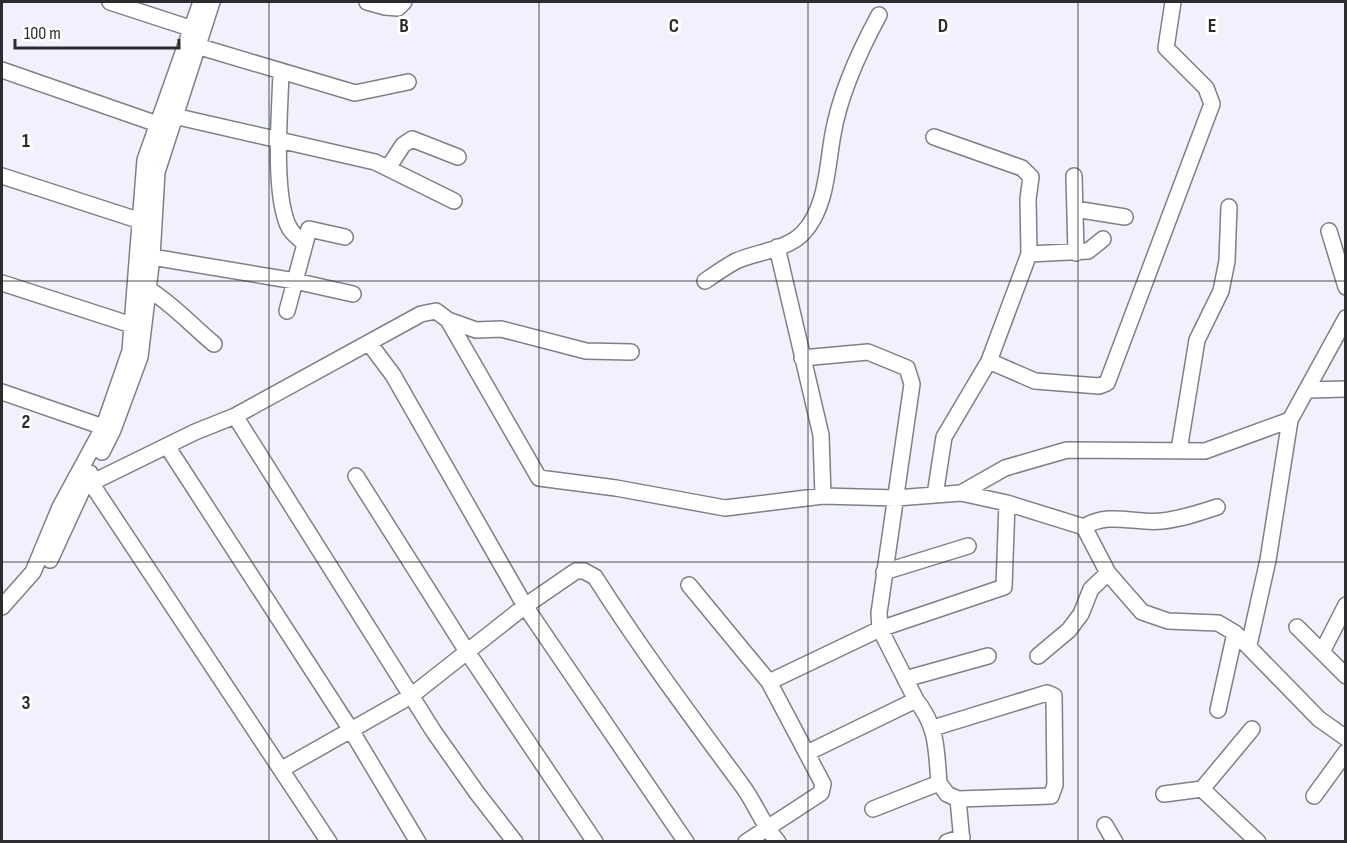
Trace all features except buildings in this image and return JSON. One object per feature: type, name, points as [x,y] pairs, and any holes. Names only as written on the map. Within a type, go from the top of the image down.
[{"type":"street","points":[[115,2],[281,71],[355,93],[408,82]]},
{"type":"street","points":[[197,35],[201,2]]},
{"type":"street","points":[[139,327],[147,224],[145,160],[167,123],[197,35],[212,2]]},
{"type":"street","points":[[367,2],[392,8],[398,8],[404,2]]},
{"type":"street","points":[[989,361],[1035,381],[1099,386],[1107,383],[1212,104],[1206,88],[1166,48],[1173,2]]},
{"type":"street","points":[[705,281],[736,261],[777,247],[802,234],[815,215],[829,168],[833,133],[847,88],[858,54],[879,15]]},
{"type":"street","points":[[2,70],[167,123],[279,138],[375,162],[454,201]]},
{"type":"street","points":[[281,71],[280,172],[287,225],[305,243]]},
{"type":"street","points":[[934,137],[1028,172],[1031,177],[1028,199],[1029,254],[989,361],[944,437],[935,495]]},
{"type":"street","points":[[388,168],[403,146],[412,139],[458,158]]},
{"type":"street","points":[[2,176],[147,224]]},
{"type":"street","points":[[1074,176],[1076,253]]},
{"type":"street","points":[[1179,450],[1197,340],[1221,291],[1227,261],[1229,207]]},
{"type":"street","points":[[1075,209],[1125,217]]},
{"type":"street","points":[[2,607],[33,572],[50,560],[109,428],[148,289],[152,257],[147,224]]},
{"type":"street","points":[[287,312],[309,229],[345,237]]},
{"type":"street","points":[[1329,231],[1346,287]]},
{"type":"street","points":[[1029,254],[1088,251],[1103,239]]},
{"type":"street","points":[[777,247],[821,435],[823,496]]},
{"type":"street","points":[[152,257],[295,281],[353,294]]},
{"type":"street","points":[[2,283],[139,327]]},
{"type":"street","points":[[148,289],[168,301],[183,319],[214,344]]},
{"type":"street","points":[[85,480],[235,416],[421,314],[436,311],[448,320],[476,330],[501,329],[586,351],[631,352]]},
{"type":"street","points":[[1249,645],[1268,560],[1290,420],[1346,318]]},
{"type":"street","points":[[448,320],[538,478],[616,488],[725,508],[823,496],[896,498],[962,493],[1007,502],[1084,527],[1108,573],[1142,612],[1168,621],[1218,623],[1235,633],[1319,719],[1346,738]]},
{"type":"street","points":[[369,343],[393,375],[525,606],[686,842]]},
{"type":"street","points":[[802,358],[868,352],[907,368],[912,384],[884,572],[879,613],[880,629],[916,700],[930,717],[939,783],[947,794],[958,799],[1051,796],[1055,785],[1053,696],[1047,693],[933,728]]},
{"type":"street","points":[[1308,390],[1346,388]]},
{"type":"street","points":[[2,392],[109,428]]},
{"type":"street","points":[[235,416],[411,696],[477,793],[515,842]]},
{"type":"street","points":[[962,493],[1005,468],[1067,450],[1205,451],[1290,420]]},
{"type":"street","points":[[167,446],[351,730],[418,842]]},
{"type":"street","points":[[356,476],[468,653],[595,842]]},
{"type":"street","points":[[85,480],[282,769],[328,842]]},
{"type":"street","points":[[769,682],[880,629],[1004,587],[1007,502]]},
{"type":"street","points":[[1084,527],[1095,520],[1110,518],[1160,521],[1217,507]]},
{"type":"street","points":[[884,572],[968,546]]},
{"type":"street","points":[[282,769],[411,696],[525,606],[576,571],[584,572],[595,577],[635,640],[745,789],[767,829],[778,842]]},
{"type":"street","points":[[1038,656],[1069,630],[1081,614],[1091,589],[1108,573]]},
{"type":"street","points":[[689,585],[769,682],[823,784],[821,793],[746,842]]},
{"type":"street","points":[[1322,652],[1346,605]]},
{"type":"street","points":[[1297,627],[1346,676]]},
{"type":"street","points":[[1218,710],[1235,633]]},
{"type":"street","points":[[905,680],[988,656]]},
{"type":"street","points":[[807,753],[916,700]]},
{"type":"street","points":[[1164,794],[1202,789],[1252,729]]},
{"type":"street","points":[[1314,795],[1346,752]]},
{"type":"street","points":[[873,809],[939,783]]},
{"type":"street","points":[[1202,789],[1258,842]]},
{"type":"street","points":[[957,840],[958,799]]},
{"type":"street","points":[[1105,825],[1115,842]]}]
